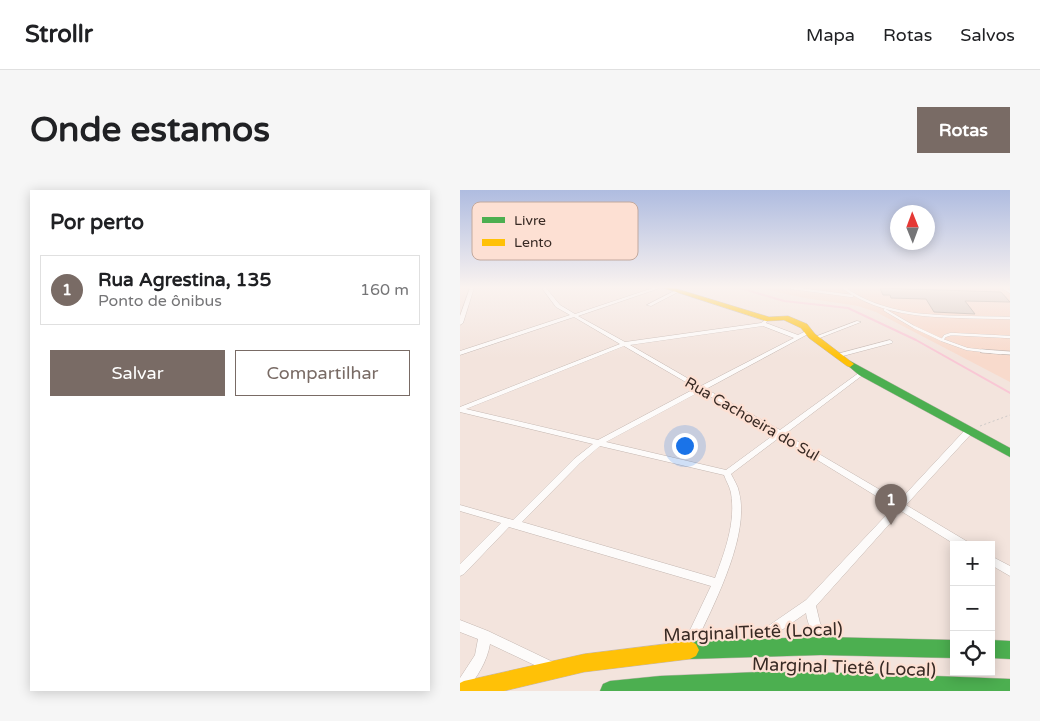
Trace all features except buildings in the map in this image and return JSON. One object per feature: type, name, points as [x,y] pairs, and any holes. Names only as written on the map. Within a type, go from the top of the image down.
[{"type":"main road","points":[[737,311],[766,321],[781,318],[804,326],[812,335],[862,374],[1010,453]]},
{"type":"main road","name":"MarginalTietê (Local)","points":[[464,691],[554,668],[600,660],[686,650],[749,646],[950,649]]},
{"type":"main road","points":[[995,649],[1010,650]]},
{"type":"main road","name":"Marginal Tietê (Local)","points":[[678,683],[842,681],[1010,689]]},
{"type":"main road","points":[[610,691],[678,683]]},
{"type":"main road","points":[[645,691],[678,683]]},
{"type":"street","name":"Rua Cachoeira do Sul","points":[[568,311],[699,389],[782,435],[958,541]]},
{"type":"street","points":[[460,353],[590,311]]},
{"type":"street","points":[[460,410],[625,344],[766,321],[797,337]]},
{"type":"street","points":[[460,571],[510,524],[536,505],[578,458],[600,442],[797,337],[812,335],[859,322]]},
{"type":"street","points":[[839,355],[890,342]]},
{"type":"street","points":[[727,473],[782,435],[862,374]]},
{"type":"street","points":[[460,410],[727,473],[735,484],[737,493],[737,524],[717,583],[686,650]]},
{"type":"street","points":[[749,646],[810,604],[968,431]]},
{"type":"street","points":[[460,508],[717,583]]},
{"type":"street","points":[[995,562],[1010,571]]},
{"type":"street","points":[[810,604],[811,618],[817,632],[830,646]]},
{"type":"street","points":[[460,626],[484,635],[554,668]]},
{"type":"street","points":[[460,688],[480,660],[485,647],[484,635]]},
{"type":"lane","points":[[887,311],[952,345],[970,350],[1010,353]]},
{"type":"lane","points":[[900,311],[1010,318]]},
{"type":"lane","points":[[942,340],[945,336],[951,334],[1010,337]]},
{"type":"path","points":[[968,431],[1010,416]]},
{"type":"shaded area","points":[[874,311],[1010,311],[1010,382]]},
{"type":"waterway","points":[[855,311],[916,340],[1010,393]]},
{"type":"traffic: fast","points":[[850,364],[862,373],[1010,453]]},
{"type":"traffic: fast","points":[[690,650],[821,646],[950,649]]},
{"type":"traffic: fast","points":[[995,649],[1010,650]]},
{"type":"traffic: fast","points":[[610,691],[710,682],[760,681],[810,681],[1010,689]]},
{"type":"traffic: slow","points":[[744,311],[769,319],[785,318],[804,326],[812,336],[850,364]]},
{"type":"traffic: slow","points":[[464,691],[584,663],[690,650]]},
{"type":"place","name":"Rua Agrestina, 135","points":[[891,525]]}]
